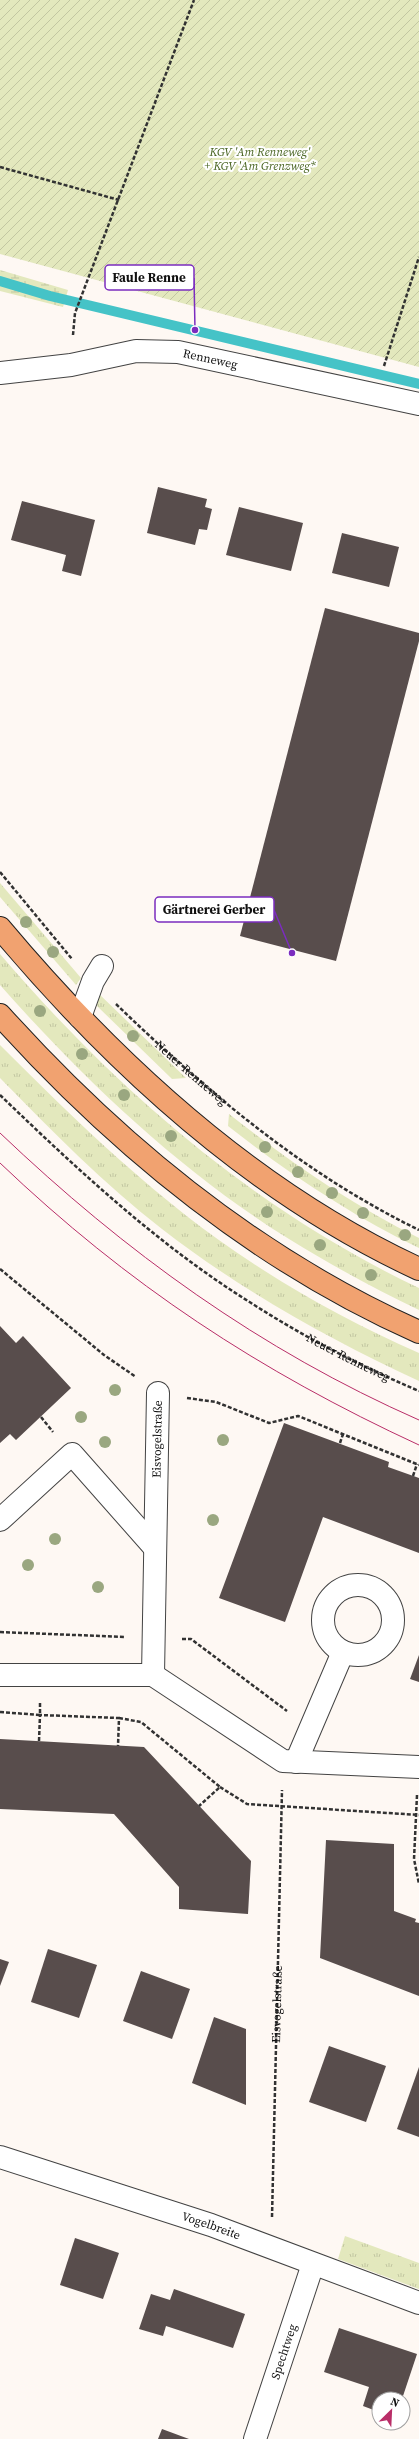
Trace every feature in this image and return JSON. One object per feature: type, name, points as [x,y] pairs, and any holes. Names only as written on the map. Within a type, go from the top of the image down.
[{"type":"main road","points":[[0,928],[80,1017],[159,1092],[254,1170],[338,1226],[419,1269]]},
{"type":"main road","points":[[0,1015],[91,1108],[140,1152],[219,1216],[259,1244],[336,1290],[419,1332]]},
{"type":"street","name":"Renneweg","points":[[0,373],[71,365],[136,351],[178,352],[419,404]]},
{"type":"street","points":[[80,1017],[98,974]]},
{"type":"street","name":"Eisvogelstraße","points":[[153,1675],[158,1393]]},
{"type":"street","points":[[0,1520],[72,1454],[155,1548]]},
{"type":"street","points":[[290,1761],[311,1727],[343,1652]]},
{"type":"street","points":[[0,1675],[153,1675],[290,1761],[419,1778]]},
{"type":"street","name":"Vogelbreite","points":[[0,2157],[211,2225],[419,2303]]},
{"type":"street","name":"Spechtweg","points":[[255,2439],[313,2264]]},
{"type":"path","points":[[75,312],[194,0]]},
{"type":"path","points":[[0,167],[119,200]]},
{"type":"path","points":[[384,366],[419,257]]},
{"type":"path","name":"Neuer Renneweg","points":[[0,872],[60,946],[98,974],[178,1063],[244,1119],[344,1188],[419,1230]]},
{"type":"path","name":"Neuer Renneweg","points":[[0,1095],[105,1192],[199,1267],[248,1301],[324,1345],[419,1391]]},
{"type":"path","name":"Eisvogelstraße","points":[[0,1269],[104,1355],[158,1393]]},
{"type":"path","points":[[158,1393],[216,1402],[269,1423],[298,1416],[418,1465],[414,1476]]},
{"type":"path","points":[[340,1443],[343,1434]]},
{"type":"path","points":[[0,1632],[191,1639],[311,1727]]},
{"type":"path","points":[[39,1741],[40,1715],[119,1718],[141,1722],[220,1786],[247,1804],[419,1815]]},
{"type":"path","points":[[118,1746],[119,1718]]},
{"type":"path","name":"Eisvogelstraße","points":[[271,2248],[282,1807],[290,1761]]},
{"type":"path","points":[[419,1778],[415,1815],[414,1859],[419,1884]]},
{"type":"path","points":[[199,1806],[220,1786]]},
{"type":"green space","name":"KGV 'Am Renneweg' + KGV 'Am Grenzweg*","points":[[0,0],[419,0],[419,367],[0,254]]},
{"type":"green space","points":[[0,270],[68,290],[63,307],[0,291]]},
{"type":"green space","points":[[0,883],[81,978],[76,985],[0,897]]},
{"type":"green space","points":[[0,954],[45,1005],[92,1053],[141,1100],[192,1144],[246,1185],[301,1223],[359,1257],[419,1288],[419,1310],[353,1276],[289,1239],[249,1213],[172,1154],[65,1055],[0,985]]},
{"type":"green space","points":[[97,992],[186,1078],[172,1079],[96,1005]]},
{"type":"green space","points":[[0,1045],[90,1133],[121,1161],[153,1189],[219,1240],[274,1277],[314,1301],[355,1323],[419,1353],[419,1381],[319,1331],[254,1293],[192,1251],[140,1212],[58,1137],[0,1078]]},
{"type":"green space","points":[[229,1114],[321,1181],[393,1225],[419,1238],[419,1248],[369,1222],[297,1177],[228,1126]]},
{"type":"green space","points":[[345,2236],[419,2263],[419,2289],[338,2259]]},
{"type":"building","points":[[158,487],[207,499],[205,507],[212,509],[207,530],[199,529],[195,545],[147,533]]},
{"type":"building","points":[[22,501],[95,520],[81,576],[62,571],[66,555],[11,540]]},
{"type":"building","points":[[239,507],[303,523],[291,571],[226,555]]},
{"type":"building","points":[[342,533],[399,547],[389,587],[332,573]]},
{"type":"building","points":[[325,608],[419,633],[419,641],[336,961],[240,936]]},
{"type":"building","points":[[0,1326],[16,1343],[23,1336],[71,1388],[16,1440],[10,1434],[0,1443]]},
{"type":"building","points":[[284,1423],[389,1462],[388,1467],[419,1478],[419,1553],[323,1517],[285,1622],[219,1598]]},
{"type":"building","points":[[419,1655],[419,1682],[410,1679]]},
{"type":"building","points":[[0,1739],[144,1747],[251,1861],[248,1914],[179,1909],[179,1887],[114,1814],[0,1809]]},
{"type":"building","points":[[326,1840],[394,1844],[394,1911],[416,1919],[415,1922],[419,1923],[419,1996],[320,1958]]},
{"type":"building","points":[[48,1949],[97,1965],[79,2018],[31,2002]]},
{"type":"building","points":[[0,1959],[9,1962],[0,1986]]},
{"type":"building","points":[[141,1971],[190,1989],[172,2039],[123,2021]]},
{"type":"building","points":[[214,2017],[246,2029],[246,2105],[192,2083]]},
{"type":"building","points":[[329,2046],[386,2066],[366,2122],[309,2102]]},
{"type":"building","points":[[419,2067],[419,2137],[397,2129]]},
{"type":"building","points":[[75,2238],[119,2253],[103,2299],[60,2285]]},
{"type":"building","points":[[174,2289],[245,2314],[233,2348],[166,2326],[163,2336],[139,2329],[151,2294],[170,2300]]},
{"type":"building","points":[[339,2328],[417,2354],[405,2391],[371,2391],[371,2409],[363,2406],[369,2387],[324,2372]]},
{"type":"building","points":[[162,2429],[189,2439],[158,2439]]},
{"type":"waterway","points":[[0,281],[50,296],[419,384]]},
{"type":"tram line","points":[[0,1133],[47,1177],[96,1218],[146,1258],[197,1295],[250,1330],[304,1362],[360,1392],[419,1420]]},
{"type":"tram line","points":[[0,1163],[48,1207],[97,1248],[198,1322],[304,1387],[360,1417],[419,1445]]},
{"type":"place","name":"Faule Renne","points":[[195,330]]},
{"type":"place","name":"Gärtnerei Gerber","points":[[292,953]]}]
